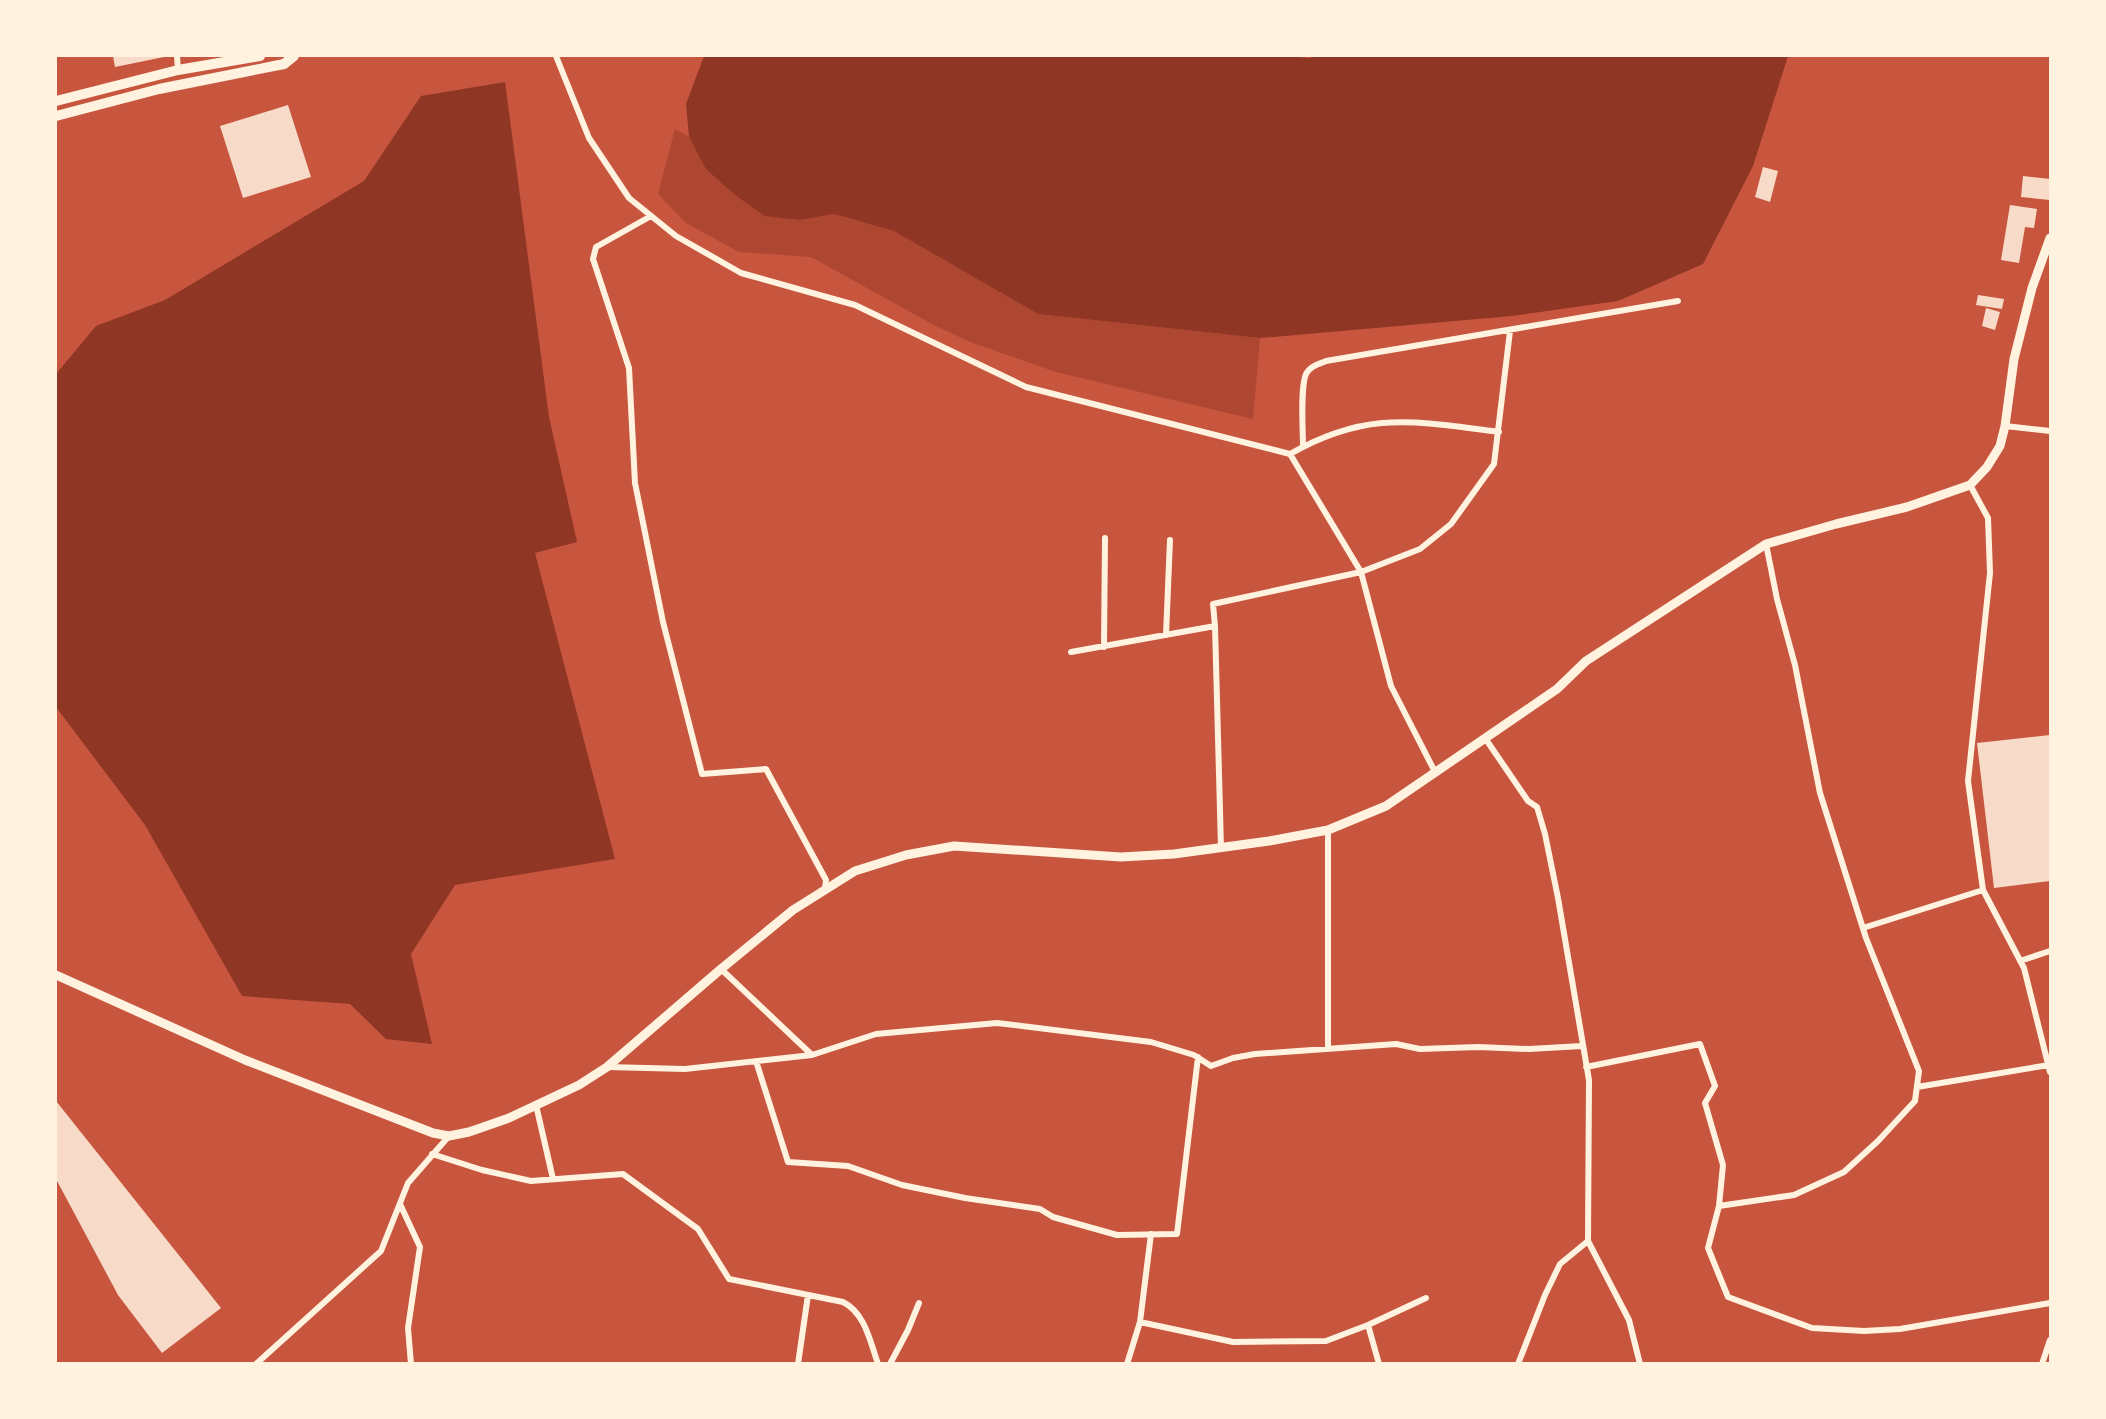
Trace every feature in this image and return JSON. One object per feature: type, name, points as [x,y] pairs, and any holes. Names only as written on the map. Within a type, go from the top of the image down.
[{"type":"main road","points":[[56,101],[178,69],[260,56]]},
{"type":"main road","points":[[56,116],[159,89],[284,64],[294,56]]},
{"type":"street","points":[[177,56],[178,69]]},
{"type":"street","points":[[556,56],[589,138],[629,198],[676,236],[741,273],[855,305],[1026,387],[1290,454],[1314,440],[1350,429],[1383,423],[1439,425],[1498,432]]},
{"type":"street","points":[[651,216],[596,247],[593,259],[629,368],[635,483],[669,644],[702,774],[766,769],[826,880],[825,889]]},
{"type":"street","points":[[56,975],[245,1060],[433,1133],[449,1136],[469,1132],[536,1105],[579,1085],[607,1067],[793,910],[855,871],[906,855],[954,846],[1121,857],[1221,848],[1328,830],[1386,806],[1557,689],[1586,662],[1766,544],[1907,507],[1970,485],[1987,467],[2000,446],[2014,359],[2032,288],[2050,238]]},
{"type":"street","points":[[1303,447],[1304,386],[1307,373],[1312,366],[1326,361],[1678,301]]},
{"type":"street","points":[[1221,848],[1213,604],[1361,572],[1420,549],[1451,524],[1494,464],[1510,331]]},
{"type":"street","points":[[2005,426],[2050,431]]},
{"type":"street","points":[[1290,454],[1361,572],[1391,686],[1435,772]]},
{"type":"street","points":[[1917,1087],[2050,1068],[2024,968],[1983,890],[1968,781],[1990,573],[1988,518],[1970,485]]},
{"type":"street","points":[[1104,647],[1105,538]]},
{"type":"street","points":[[1166,635],[1170,540]]},
{"type":"street","points":[[1719,1206],[1794,1195],[1844,1172],[1878,1141],[1915,1101],[1919,1071],[1863,928],[1820,793],[1795,665],[1777,599],[1766,544]]},
{"type":"street","points":[[1071,652],[1215,626]]},
{"type":"street","points":[[1485,738],[1528,801],[1537,807],[1558,898],[1588,1080],[1588,1241],[1629,1320],[1640,1364]]},
{"type":"street","points":[[1328,830],[1328,1049]]},
{"type":"street","points":[[1863,928],[1983,890]]},
{"type":"street","points":[[2020,961],[2050,951]]},
{"type":"street","points":[[721,969],[812,1055]]},
{"type":"street","points":[[607,1067],[685,1069],[812,1055],[876,1034],[997,1023],[1151,1042],[1198,1058],[1211,1066],[1233,1058],[1255,1054],[1396,1044],[1420,1049],[1478,1047],[1529,1049],[1582,1046]]},
{"type":"street","points":[[1586,1067],[1700,1044],[1715,1086],[1705,1102],[1723,1165],[1719,1206],[1708,1248],[1728,1297],[1812,1328],[1864,1331],[1900,1329],[2050,1303]]},
{"type":"street","points":[[756,1061],[788,1162],[848,1166],[902,1185],[965,1198],[1040,1209],[1053,1217],[1117,1235],[1177,1234],[1198,1058]]},
{"type":"street","points":[[536,1105],[553,1179]]},
{"type":"street","points":[[256,1364],[381,1251],[408,1183],[449,1136]]},
{"type":"street","points":[[432,1154],[482,1170],[531,1181],[623,1174],[698,1229],[729,1279],[843,1302],[854,1307],[861,1317],[878,1364]]},
{"type":"street","points":[[400,1204],[420,1247],[408,1328],[411,1364]]},
{"type":"street","points":[[1127,1364],[1140,1322],[1151,1234]]},
{"type":"street","points":[[1518,1364],[1545,1295],[1560,1264],[1588,1241]]},
{"type":"street","points":[[798,1364],[808,1295]]},
{"type":"street","points":[[1140,1322],[1233,1342],[1326,1341],[1368,1325],[1426,1298]]},
{"type":"street","points":[[890,1364],[919,1303]]},
{"type":"street","points":[[1368,1325],[1379,1364]]},
{"type":"street","points":[[2042,1364],[2050,1340]]},
{"type":"shaded area","points":[[704,56],[1282,56],[1311,58],[1311,56],[1788,56],[1753,166],[1703,264],[1618,301],[1512,316],[1260,338],[1038,314],[894,231],[834,214],[800,220],[765,216],[735,195],[705,168],[689,137],[686,104]]},
{"type":"shaded area","points":[[505,82],[549,417],[577,542],[535,553],[615,859],[455,885],[411,954],[432,1044],[386,1039],[350,1004],[242,996],[145,825],[56,707],[56,374],[96,326],[165,300],[364,181],[421,96]]},
{"type":"shaded area","points":[[675,129],[689,137],[705,169],[800,220],[834,214],[894,231],[1038,314],[1260,338],[1253,419],[1056,372],[970,342],[932,324],[811,257],[739,252],[686,223],[658,194]]},
{"type":"building","points":[[113,56],[164,56],[164,57],[115,67]]},
{"type":"building","points":[[288,105],[311,177],[243,198],[220,126]]},
{"type":"building","points":[[1763,167],[1778,171],[1770,202],[1755,197]]},
{"type":"building","points":[[2023,176],[2050,179],[2050,200],[2021,197]]},
{"type":"building","points":[[2010,205],[2037,209],[2034,228],[2025,227],[2019,263],[2001,260]]},
{"type":"building","points":[[1978,295],[2004,299],[2002,309],[1976,305]]},
{"type":"building","points":[[1986,308],[2000,312],[1995,330],[1982,326]]},
{"type":"building","points":[[2050,735],[2050,881],[1994,888],[1977,743]]},
{"type":"building","points":[[56,1101],[221,1308],[162,1353],[118,1295],[56,1179]]}]
